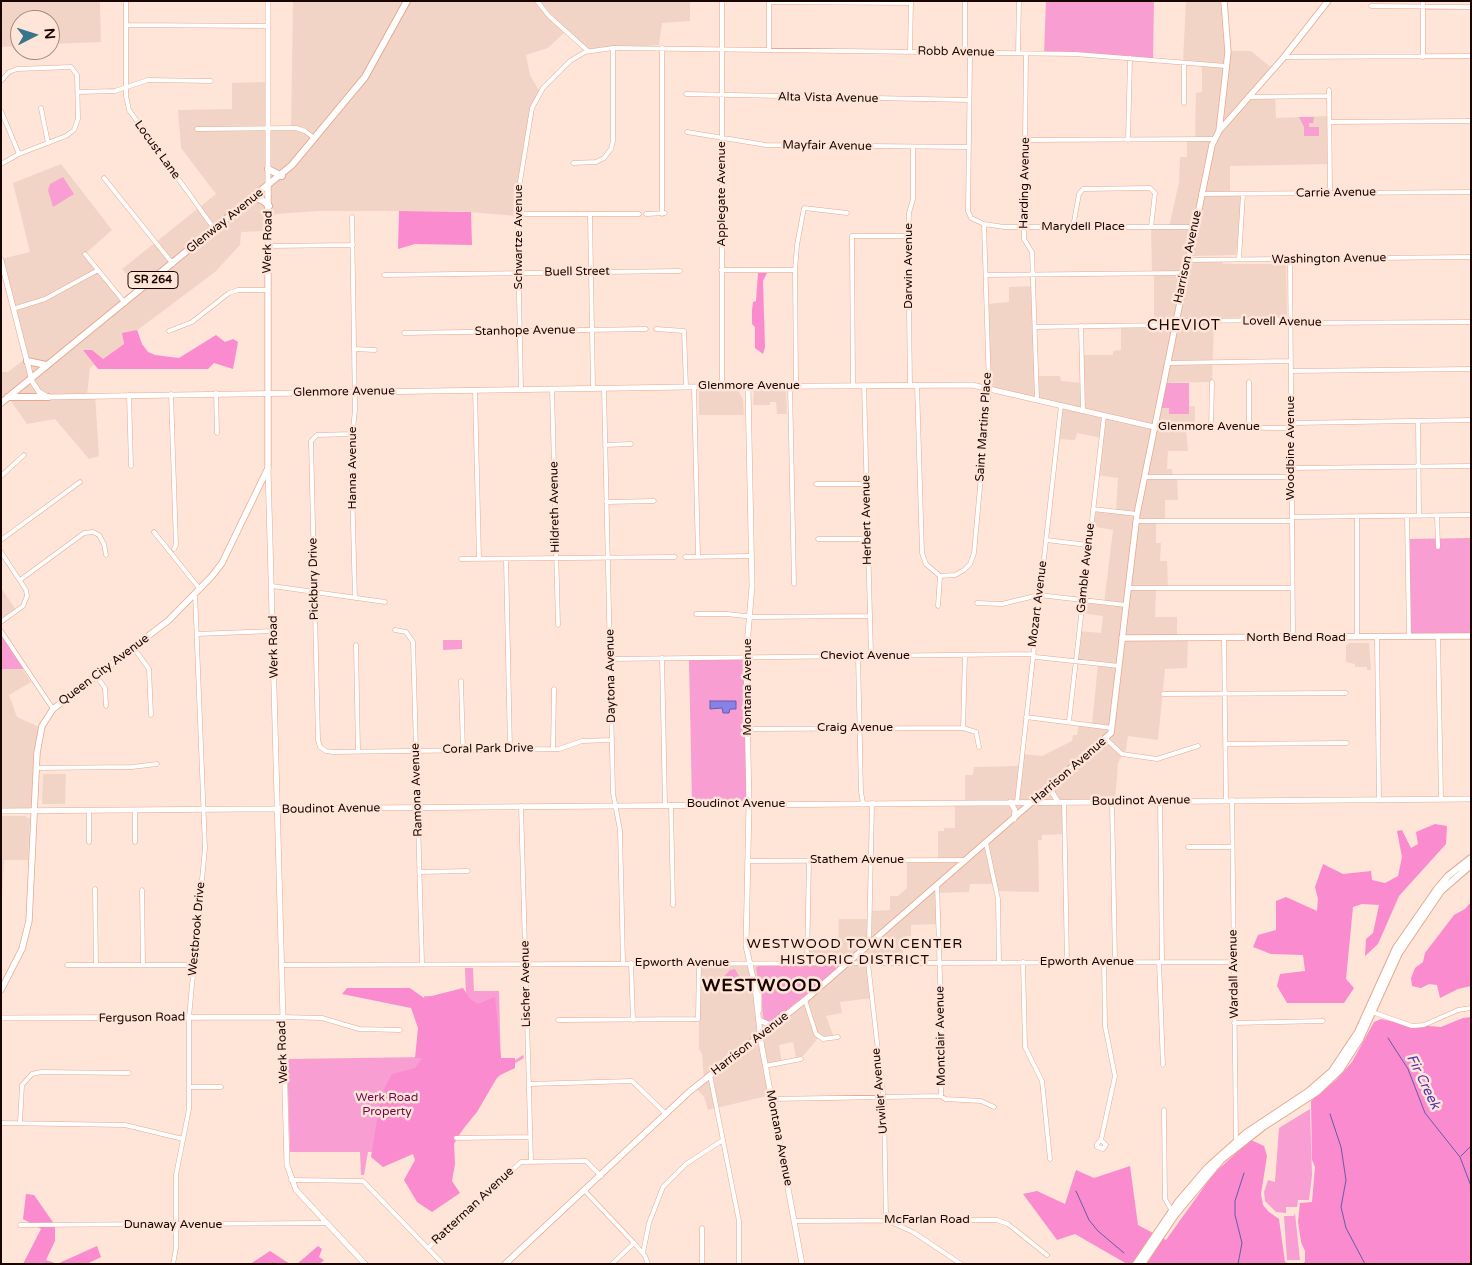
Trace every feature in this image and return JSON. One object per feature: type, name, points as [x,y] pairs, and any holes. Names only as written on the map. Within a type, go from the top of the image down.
[{"type":"main road","name":"Glenway Avenue","points":[[1,403],[282,176],[316,139],[365,77],[407,1]]},
{"type":"main road","points":[[1219,131],[1228,37],[1224,1]]},
{"type":"main road","name":"Harrison Avenue","points":[[505,1264],[710,1075],[805,1000],[1106,739],[1113,728],[1137,514],[1184,273],[1214,139],[1284,57],[1328,1]]},
{"type":"main road","points":[[268,169],[282,176]]},
{"type":"main road","name":"Werk Road","points":[[268,187],[268,468]]},
{"type":"main road","points":[[254,198],[262,200],[268,206]]},
{"type":"main road","points":[[27,361],[46,365]]},
{"type":"main road","points":[[8,397],[48,397]]},
{"type":"main road","name":"Queen City Avenue","points":[[1,990],[17,962],[28,932],[40,731],[53,709],[169,620],[197,591],[222,562],[268,468]]},
{"type":"main road","name":"North Bend Road","points":[[1122,638],[1471,636]]},
{"type":"main road","points":[[1136,1264],[1173,1213],[1236,1144],[1325,1085],[1353,1052],[1391,958],[1437,889],[1448,876],[1471,858]]},
{"type":"main road","points":[[1370,1011],[1399,952],[1441,891],[1471,864]]},
{"type":"main road","points":[[1142,1264],[1173,1213]]},
{"type":"street","name":"Locust Lane","points":[[126,1],[126,87],[127,104],[132,117],[215,230]]},
{"type":"street","name":"Werk Road","points":[[268,1],[268,187]]},
{"type":"street","points":[[537,1],[550,16],[588,51]]},
{"type":"street","name":"Applegate Avenue","points":[[722,1],[722,387]]},
{"type":"street","points":[[965,1],[965,47],[970,56],[969,148]]},
{"type":"street","points":[[1018,53],[1019,1]]},
{"type":"street","points":[[769,50],[769,2],[911,2],[910,52]]},
{"type":"street","points":[[1422,4],[1423,57]]},
{"type":"street","points":[[1371,6],[1422,4],[1471,7]]},
{"type":"street","points":[[126,25],[268,26]]},
{"type":"street","points":[[573,163],[596,162],[604,158],[611,149],[613,48]]},
{"type":"street","name":"Robb Avenue","points":[[588,51],[613,48],[686,48],[1090,54],[1226,66]]},
{"type":"street","points":[[646,214],[663,214],[662,48]]},
{"type":"street","name":"Schwartze Avenue","points":[[520,389],[517,214],[519,183],[534,102],[543,88],[570,61],[588,51]]},
{"type":"street","name":"Harding Avenue","points":[[1026,54],[1024,239],[1032,252],[1034,274],[1037,399]]},
{"type":"street","points":[[1284,57],[1471,56]]},
{"type":"street","points":[[1128,140],[1130,58]]},
{"type":"street","points":[[1184,63],[1184,104]]},
{"type":"street","points":[[1,81],[9,72],[17,69],[68,67],[76,72],[78,92],[76,127],[66,136],[19,154],[1,164]]},
{"type":"street","points":[[78,92],[115,91],[148,80],[211,81]]},
{"type":"street","points":[[1329,90],[1330,193]]},
{"type":"street","name":"Alta Vista Avenue","points":[[686,94],[970,100]]},
{"type":"street","points":[[1248,97],[1329,96]]},
{"type":"street","points":[[41,108],[48,143]]},
{"type":"street","points":[[1,111],[19,154]]},
{"type":"street","points":[[1329,122],[1471,121]]},
{"type":"street","points":[[197,129],[299,128],[316,139]]},
{"type":"street","name":"Mayfair Avenue","points":[[687,132],[766,145],[969,148]]},
{"type":"street","points":[[1025,140],[1214,139]]},
{"type":"street","name":"Darwin Avenue","points":[[910,385],[908,236],[909,213],[913,199],[913,147]]},
{"type":"street","name":"Marydell Place","points":[[969,148],[968,211],[970,216],[984,224],[1024,228],[1194,227]]},
{"type":"street","points":[[104,178],[172,264]]},
{"type":"street","points":[[1073,227],[1079,194],[1083,189],[1150,188],[1155,193],[1151,227]]},
{"type":"street","name":"Carrie Avenue","points":[[1201,194],[1471,192]]},
{"type":"street","points":[[1239,259],[1243,194]]},
{"type":"street","points":[[794,584],[794,270],[797,245],[804,208],[847,213]]},
{"type":"street","points":[[517,214],[639,214]]},
{"type":"street","points":[[590,215],[593,388]]},
{"type":"street","name":"Hanna Avenue","points":[[352,217],[355,392],[352,434],[355,598]]},
{"type":"street","name":"Saint Martins Place","points":[[940,576],[960,573],[967,568],[973,558],[989,388],[984,224]]},
{"type":"street","points":[[853,386],[852,236],[908,236]]},
{"type":"street","points":[[268,246],[353,245]]},
{"type":"street","points":[[85,254],[125,303]]},
{"type":"street","name":"Washington Avenue","points":[[1187,260],[1471,257]]},
{"type":"street","name":"Woodbine Avenue","points":[[1290,259],[1293,638]]},
{"type":"street","points":[[1,260],[31,377],[36,389],[48,397]]},
{"type":"street","points":[[14,310],[45,299],[98,270]]},
{"type":"street","points":[[722,270],[794,270]]},
{"type":"street","name":"Buell Street","points":[[384,275],[680,271]]},
{"type":"street","points":[[986,275],[1184,273]]},
{"type":"street","points":[[169,331],[192,322],[229,293],[243,290],[268,290]]},
{"type":"street","name":"Lovell Avenue","points":[[1034,327],[1174,324],[1196,321],[1471,322]]},
{"type":"street","points":[[1081,326],[1083,410]]},
{"type":"street","name":"Stanhope Avenue","points":[[404,333],[646,329]]},
{"type":"street","points":[[656,329],[684,331],[686,387]]},
{"type":"street","points":[[354,349],[375,350]]},
{"type":"street","points":[[1167,363],[1291,361]]},
{"type":"street","points":[[1291,371],[1471,369]]},
{"type":"street","points":[[1212,382],[1212,428]]},
{"type":"street","points":[[1249,382],[1249,428]]},
{"type":"street","name":"Herbert Avenue","points":[[864,385],[870,656]]},
{"type":"street","points":[[917,385],[922,553],[926,564],[940,576],[938,606]]},
{"type":"street","name":"Glenmore Avenue","points":[[48,397],[593,388],[972,385],[1154,427],[1249,428],[1291,426],[1294,423],[1471,420]]},
{"type":"street","points":[[694,387],[698,557]]},
{"type":"street","name":"Montana Avenue","points":[[748,387],[751,556],[746,657],[750,804],[746,946],[759,1012],[760,1036],[765,1066],[796,1222],[802,1264]]},
{"type":"street","name":"Daytona Avenue","points":[[604,388],[612,740],[616,806],[620,830],[623,963]]},
{"type":"street","name":"Hildreth Avenue","points":[[552,389],[558,625]]},
{"type":"street","points":[[474,390],[479,559]]},
{"type":"street","points":[[216,393],[217,433]]},
{"type":"street","points":[[171,394],[176,544],[174,549]]},
{"type":"street","points":[[129,395],[131,466]]},
{"type":"street","name":"Mozart Avenue","points":[[1017,802],[1061,406]]},
{"type":"street","name":"Gamble Avenue","points":[[1069,721],[1104,416]]},
{"type":"street","points":[[1418,421],[1419,516]]},
{"type":"street","name":"Pickbury Drive","points":[[333,752],[322,749],[318,740],[311,441],[317,435],[352,434]]},
{"type":"street","points":[[605,445],[631,444]]},
{"type":"street","points":[[1,476],[24,455]]},
{"type":"street","points":[[1291,468],[1471,466]]},
{"type":"street","name":"Werk Road","points":[[268,468],[286,1156],[291,1180],[302,1196],[362,1263]]},
{"type":"street","points":[[1144,477],[1291,478]]},
{"type":"street","points":[[1,540],[80,482]]},
{"type":"street","points":[[816,484],[867,484]]},
{"type":"street","points":[[606,502],[654,501]]},
{"type":"street","points":[[1094,508],[1137,514]]},
{"type":"street","points":[[1136,521],[1471,515]]},
{"type":"street","points":[[1357,516],[1357,637]]},
{"type":"street","points":[[1407,516],[1409,637]]},
{"type":"street","points":[[1437,516],[1438,547]]},
{"type":"street","points":[[20,580],[84,533],[90,532],[99,535],[104,544],[106,555]]},
{"type":"street","points":[[154,532],[197,591]]},
{"type":"street","points":[[818,539],[868,539]]},
{"type":"street","points":[[1046,540],[1088,545]]},
{"type":"street","points":[[1,552],[27,593],[26,602],[1,622]]},
{"type":"street","points":[[685,557],[751,556]]},
{"type":"street","points":[[461,560],[675,557]]},
{"type":"street","points":[[506,559],[510,749]]},
{"type":"street","points":[[272,586],[384,602]]},
{"type":"street","points":[[1128,588],[1292,588]]},
{"type":"street","name":"Westbrook Drive","points":[[173,1264],[176,1254],[176,1175],[187,1120],[189,1017],[205,848],[197,591]]},
{"type":"street","points":[[977,603],[1002,604],[1039,595],[1126,605]]},
{"type":"street","points":[[696,614],[727,614],[749,617],[870,616]]},
{"type":"street","points":[[197,634],[273,630]]},
{"type":"street","name":"Ramona Avenue","points":[[395,630],[406,632],[413,642],[422,963]]},
{"type":"street","points":[[1,631],[53,709]]},
{"type":"street","points":[[1377,637],[1379,798]]},
{"type":"street","points":[[1438,637],[1441,799]]},
{"type":"street","name":"Wardall Avenue","points":[[1224,638],[1225,744],[1232,846],[1236,1144]]},
{"type":"street","points":[[356,645],[358,751]]},
{"type":"street","points":[[133,647],[148,669],[151,715]]},
{"type":"street","name":"Cheviot Avenue","points":[[610,659],[1032,654],[1036,657],[1119,666]]},
{"type":"street","points":[[965,655],[962,728],[976,732],[979,748]]},
{"type":"street","points":[[858,656],[863,803]]},
{"type":"street","points":[[662,658],[673,906]]},
{"type":"street","points":[[96,676],[105,688],[106,706]]},
{"type":"street","points":[[461,681],[463,750]]},
{"type":"street","points":[[553,749],[554,689]]},
{"type":"street","points":[[1163,694],[1346,693]]},
{"type":"street","points":[[1026,716],[1113,728]]},
{"type":"street","name":"Craig Avenue","points":[[748,729],[962,728]]},
{"type":"street","points":[[1106,739],[1122,754],[1157,759],[1198,746]]},
{"type":"street","name":"Coral Park Drive","points":[[333,752],[553,749],[564,748],[582,741],[612,740]]},
{"type":"street","points":[[1225,744],[1347,743]]},
{"type":"street","points":[[37,768],[132,767],[157,764]]},
{"type":"street","points":[[1054,783],[1052,792],[1061,802],[1067,962]]},
{"type":"street","name":"Boudinot Avenue","points":[[1,811],[277,810],[1379,798],[1471,799]]},
{"type":"street","points":[[1160,801],[1160,962],[1164,1065]]},
{"type":"street","points":[[1010,802],[1015,810],[1014,819]]},
{"type":"street","points":[[1112,802],[1115,962]]},
{"type":"street","points":[[869,944],[872,803]]},
{"type":"street","name":"Lischer Avenue","points":[[521,806],[531,1162]]},
{"type":"street","points":[[89,811],[89,842]]},
{"type":"street","points":[[135,811],[135,842]]},
{"type":"street","points":[[986,843],[998,900],[999,962]]},
{"type":"street","points":[[1188,846],[1232,846]]},
{"type":"street","points":[[807,963],[809,860]]},
{"type":"street","name":"Stathem Avenue","points":[[748,861],[967,860]]},
{"type":"street","points":[[419,872],[468,871]]},
{"type":"street","name":"Montclair Avenue","points":[[937,885],[940,962],[941,1096]]},
{"type":"street","points":[[96,890],[96,965]]},
{"type":"street","points":[[142,890],[143,965]]},
{"type":"street","points":[[1023,962],[1025,1047],[1040,1076],[1050,1159]]},
{"type":"street","points":[[1101,1140],[1115,1076],[1105,1026],[1104,962]]},
{"type":"street","name":"Epworth Avenue","points":[[281,965],[422,963],[1234,962]]},
{"type":"street","points":[[631,963],[633,1020]]},
{"type":"street","points":[[558,1020],[698,1019],[699,963]]},
{"type":"street","name":"Urwiler Avenue","points":[[868,963],[882,1097],[886,1220]]},
{"type":"street","points":[[67,965],[194,965]]},
{"type":"street","points":[[805,1000],[818,1036],[826,1039],[838,1037]]},
{"type":"street","points":[[1370,1011],[1412,1026],[1424,1025],[1458,1010],[1471,1008]]},
{"type":"street","points":[[282,1017],[322,1018],[359,1030],[400,1030]]},
{"type":"street","name":"Ferguson Road","points":[[1,1018],[282,1017]]},
{"type":"street","points":[[760,1020],[773,1026]]},
{"type":"street","points":[[1234,1023],[1323,1021]]},
{"type":"street","points":[[765,1066],[801,1059]]},
{"type":"street","points":[[20,1123],[22,1085],[32,1074],[42,1072],[129,1073]]},
{"type":"street","points":[[710,1075],[739,1221],[739,1264]]},
{"type":"street","points":[[529,1084],[632,1081],[666,1114]]},
{"type":"street","points":[[189,1087],[221,1087]]},
{"type":"street","points":[[772,1099],[941,1096],[980,1101],[994,1107]]},
{"type":"street","points":[[1164,1110],[1165,1199],[1173,1213]]},
{"type":"street","points":[[1,1123],[125,1125],[183,1139]]},
{"type":"street","points":[[456,1138],[530,1137]]},
{"type":"street","points":[[643,1253],[649,1223],[663,1187],[686,1164],[723,1140]]},
{"type":"street","name":"Ratterman Avenue","points":[[428,1248],[522,1162],[586,1161],[601,1176]]},
{"type":"street","points":[[291,1180],[363,1181],[443,1264]]},
{"type":"street","points":[[585,1191],[643,1253],[648,1264]]},
{"type":"street","points":[[886,1220],[913,1232],[961,1264]]},
{"type":"street","name":"McFarlan Road","points":[[796,1222],[886,1220],[1001,1221],[1047,1255]]},
{"type":"street","name":"Dunaway Avenue","points":[[20,1225],[326,1224]]},
{"type":"street","points":[[702,1228],[702,1264]]},
{"type":"street","points":[[612,1264],[634,1243]]},
{"type":"shaded area","points":[[1,1],[100,1],[101,42],[60,44],[60,10],[10,10],[10,47],[1,47]]},
{"type":"shaded area","points":[[293,1],[690,1],[690,21],[662,23],[659,45],[588,51],[566,31],[548,48],[526,55],[530,75],[540,92],[534,102],[518,191],[517,216],[457,211],[318,211],[276,214],[265,222],[264,231],[241,232],[240,245],[215,272],[123,341],[124,344],[90,368],[87,395],[95,395],[99,456],[89,459],[55,419],[27,424],[8,397],[1,403],[1,372],[8,372],[26,358],[1,259],[30,252],[13,183],[61,164],[112,230],[85,254],[125,303],[140,290],[122,269],[216,194],[181,148],[178,110],[232,109],[232,83],[267,82],[268,129],[291,128]]},
{"type":"shaded area","points":[[1186,1],[1222,1],[1228,51],[1251,51],[1273,69],[1249,96],[1275,97],[1276,118],[1329,116],[1330,164],[1230,166],[1230,194],[1243,194],[1236,255],[1193,256],[1198,232],[1193,232],[1187,260],[1222,260],[1223,264],[1286,264],[1287,317],[1224,318],[1224,321],[1214,321],[1212,382],[1163,383],[1170,414],[1189,414],[1189,406],[1195,406],[1195,428],[1186,428],[1188,451],[1168,451],[1167,469],[1172,469],[1173,477],[1177,477],[1178,500],[1165,500],[1165,521],[1156,521],[1156,543],[1161,543],[1160,561],[1167,561],[1168,588],[1156,588],[1155,617],[1177,617],[1177,638],[1188,638],[1187,668],[1165,669],[1158,740],[1128,736],[1125,755],[1122,755],[1118,763],[1115,802],[1064,802],[1065,834],[1042,835],[1042,840],[1038,840],[1039,892],[996,891],[994,884],[970,884],[969,892],[938,893],[939,924],[911,925],[911,936],[903,937],[903,962],[868,963],[872,998],[840,1002],[842,1013],[826,1016],[833,1035],[819,1037],[803,1056],[796,1057],[793,1042],[779,1045],[782,1063],[765,1066],[771,1095],[708,1110],[704,1097],[695,1087],[704,1079],[702,1054],[699,1049],[699,963],[807,963],[807,950],[829,950],[832,942],[838,942],[839,919],[869,919],[870,911],[890,910],[890,896],[898,896],[907,888],[907,860],[938,860],[938,831],[944,831],[944,828],[955,828],[955,803],[965,803],[965,775],[973,775],[974,767],[1020,766],[1022,754],[1042,756],[1072,741],[1073,735],[1077,735],[1079,723],[1092,724],[1098,664],[1076,661],[1079,631],[1101,633],[1103,616],[1081,613],[1082,601],[1104,603],[1113,530],[1090,526],[1093,509],[1116,511],[1118,478],[1097,475],[1101,438],[1077,433],[1075,440],[1057,439],[1061,405],[989,388],[987,304],[1009,302],[1009,287],[1034,286],[1036,376],[1060,376],[1061,381],[1082,383],[1082,355],[1113,355],[1113,351],[1121,350],[1121,325],[1154,325],[1154,273],[1152,273],[1151,227],[1169,227],[1179,182],[1180,157],[1187,157],[1187,139],[1195,139],[1196,93],[1202,92],[1202,65],[1183,62]]},
{"type":"shaded area","points":[[786,390],[787,414],[777,414],[776,402],[770,402],[770,405],[753,405],[754,391]]},
{"type":"shaded area","points":[[699,391],[738,391],[743,399],[744,415],[699,415]]},
{"type":"shaded area","points":[[1,588],[17,611],[1,622]]},
{"type":"shaded area","points":[[1349,643],[1369,643],[1371,670],[1367,670],[1367,667],[1355,667],[1355,664],[1346,662],[1346,646]]},
{"type":"shaded area","points":[[1,669],[22,669],[31,682],[9,695],[17,717],[41,728],[36,810],[1,811]]},
{"type":"shaded area","points":[[710,701],[736,701],[736,709],[730,709],[729,713],[723,713],[722,708],[710,709]]},
{"type":"shaded area","points":[[43,774],[66,774],[65,804],[42,804]]},
{"type":"shaded area","points":[[1,816],[25,816],[30,819],[28,860],[4,860],[1,913]]},
{"type":"green space","points":[[1046,1],[1154,1],[1153,60],[1044,54]]},
{"type":"green space","points":[[1299,117],[1314,117],[1313,123],[1309,123],[1309,127],[1319,127],[1319,136],[1304,136],[1304,127]]},
{"type":"green space","points":[[63,177],[74,194],[53,207],[48,190],[50,184]]},
{"type":"green space","points":[[399,211],[471,212],[472,245],[415,244],[398,249]]},
{"type":"green space","points":[[758,273],[767,273],[763,281],[765,347],[763,354],[755,348],[755,327],[752,324],[752,310],[753,302],[756,301]]},
{"type":"green space","points":[[137,330],[142,344],[148,352],[155,355],[179,358],[216,335],[225,342],[233,339],[238,342],[233,369],[214,363],[208,369],[98,369],[83,350],[92,350],[103,359],[124,344],[122,333]]},
{"type":"green space","points":[[1163,383],[1189,383],[1189,414],[1169,414],[1169,408],[1158,408]]},
{"type":"green space","points":[[1471,538],[1471,636],[1409,637],[1407,539]]},
{"type":"green space","points":[[1,631],[26,669],[1,669]]},
{"type":"green space","points":[[443,640],[462,640],[462,649],[443,650]]},
{"type":"green space","points":[[744,659],[747,801],[692,801],[689,660]]},
{"type":"green space","points":[[1435,824],[1447,826],[1446,844],[1399,896],[1378,944],[1365,956],[1366,939],[1373,933],[1379,905],[1362,904],[1353,907],[1346,979],[1354,988],[1344,1003],[1287,1003],[1277,986],[1280,974],[1305,971],[1303,955],[1271,954],[1253,947],[1258,935],[1276,930],[1276,901],[1286,897],[1317,911],[1318,899],[1315,887],[1323,864],[1343,874],[1371,871],[1372,880],[1385,883],[1398,876],[1402,857],[1397,831],[1402,830],[1411,848],[1418,844],[1416,832]]},
{"type":"green space","points":[[1471,902],[1471,986],[1458,989],[1440,998],[1437,985],[1429,984],[1421,988],[1412,986],[1411,978],[1415,968],[1423,962],[1425,953],[1454,915],[1465,909]]},
{"type":"green space","points":[[835,965],[836,970],[772,1022],[764,1021],[756,967]]},
{"type":"green space","name":"Werk Road Property","points":[[465,968],[473,968],[474,991],[499,991],[501,1069],[523,1055],[524,1058],[509,1067],[495,1080],[449,1151],[368,1152],[364,1175],[361,1175],[360,1152],[290,1152],[287,1059],[426,1057],[424,996],[466,996]]},
{"type":"green space","points":[[735,969],[740,978],[740,989],[727,989],[719,982],[730,970]]},
{"type":"green space","points":[[347,988],[410,988],[424,998],[463,988],[470,999],[478,1004],[495,997],[501,1058],[515,1058],[515,1068],[498,1076],[477,1112],[459,1134],[454,1144],[455,1164],[452,1181],[460,1193],[432,1212],[417,1202],[404,1180],[415,1160],[413,1154],[383,1167],[371,1157],[381,1095],[392,1074],[415,1068],[422,1058],[415,1058],[418,1028],[411,1008],[342,994]]},
{"type":"green space","points":[[1471,1017],[1471,1264],[1302,1264],[1305,1262],[1305,1251],[1301,1242],[1298,1222],[1300,1203],[1312,1202],[1315,1167],[1312,1160],[1311,1101],[1336,1080],[1352,1062],[1374,1022],[1381,1019],[1404,1024],[1441,1027],[1463,1018]]},
{"type":"green space","points":[[1310,1109],[1312,1175],[1309,1200],[1298,1200],[1297,1207],[1286,1207],[1286,1213],[1276,1212],[1265,1201],[1264,1192],[1268,1180],[1275,1182],[1279,1128]]},
{"type":"green space","points":[[1251,1140],[1264,1146],[1267,1156],[1261,1194],[1263,1205],[1279,1219],[1285,1262],[1289,1264],[1127,1264],[1075,1234],[1057,1240],[1023,1194],[1037,1191],[1065,1204],[1076,1170],[1094,1178],[1130,1166],[1138,1225],[1166,1240],[1214,1173]]},
{"type":"green space","points":[[26,1194],[34,1195],[55,1225],[55,1241],[46,1260],[57,1264],[23,1264],[41,1229],[23,1219]]},
{"type":"green space","points":[[1295,1213],[1300,1260],[1287,1260],[1284,1216],[1294,1216]]},
{"type":"green space","points":[[97,1246],[101,1257],[87,1264],[57,1264]]},
{"type":"green space","points":[[318,1246],[322,1249],[319,1257],[324,1260],[320,1264],[297,1264]]},
{"type":"green space","points":[[270,1251],[290,1264],[250,1264]]},
{"type":"waterway","name":"Fir Creek","points":[[1388,1038],[1408,1069],[1425,1113],[1460,1157],[1471,1186]]},
{"type":"waterway","points":[[1330,1114],[1341,1147],[1346,1180],[1341,1207],[1346,1228],[1365,1264]]},
{"type":"waterway","points":[[1461,1156],[1471,1146]]},
{"type":"waterway","points":[[1238,1264],[1242,1243],[1235,1215],[1235,1201],[1244,1173]]},
{"type":"waterway","points":[[1076,1191],[1089,1220],[1098,1231],[1124,1253]]},
{"type":"district","name":"CHEVIOT","points":[[1184,326]]},
{"type":"district","name":"WESTWOOD TOWN CENTER HISTORIC DISTRICT","points":[[855,952]]},
{"type":"district","name":"WESTWOOD","points":[[762,986]]}]
